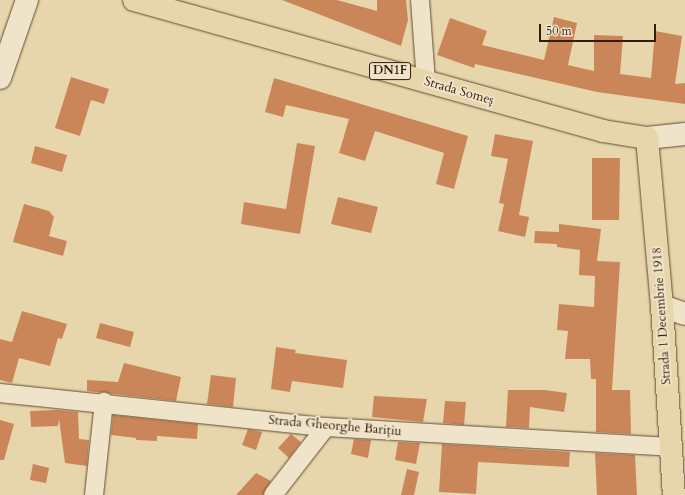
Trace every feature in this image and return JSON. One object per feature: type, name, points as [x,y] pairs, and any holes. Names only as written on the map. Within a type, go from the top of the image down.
[{"type":"main road","points":[[0,76],[27,0]]},
{"type":"main road","name":"Strada Someș","points":[[134,0],[603,130],[647,138]]},
{"type":"main road","points":[[647,138],[685,134]]},
{"type":"main road","name":"Strada 1 Decembrie 1918","points":[[647,138],[662,306],[674,495]]},
{"type":"main road","points":[[662,306],[685,314]]},
{"type":"street","points":[[420,0],[426,82]]},
{"type":"street","name":"Strada Gheorghe Barițiu","points":[[0,393],[104,402],[326,427],[670,447]]},
{"type":"street","points":[[94,495],[104,402]]},
{"type":"street","points":[[273,495],[326,427]]},
{"type":"building","points":[[282,0],[337,0],[377,11],[377,0],[406,0],[408,20],[401,46]]},
{"type":"building","points":[[554,17],[577,23],[568,65],[594,71],[594,35],[623,36],[620,74],[651,78],[655,31],[682,36],[675,84],[685,83],[685,104],[597,92],[475,64],[474,68],[437,55],[450,18],[487,31],[482,45],[544,60]]},
{"type":"building","points":[[71,77],[109,89],[104,104],[91,100],[80,136],[55,128]]},
{"type":"building","points":[[274,78],[468,136],[454,189],[436,184],[444,153],[375,131],[365,161],[339,153],[349,119],[286,105],[283,117],[265,112]]},
{"type":"building","points":[[495,134],[533,141],[519,215],[529,217],[525,237],[498,231],[504,204],[499,203],[508,159],[491,156]]},
{"type":"building","points":[[297,143],[315,146],[300,234],[241,224],[244,202],[286,209]]},
{"type":"building","points":[[35,146],[67,155],[62,172],[31,163]]},
{"type":"building","points":[[592,158],[620,158],[619,220],[592,220]]},
{"type":"building","points":[[338,197],[378,207],[371,233],[331,224]]},
{"type":"building","points":[[24,204],[49,211],[54,217],[49,236],[67,241],[63,256],[13,242]]},
{"type":"building","points":[[559,224],[601,229],[597,261],[620,262],[612,390],[630,390],[631,434],[596,432],[596,379],[591,379],[590,359],[565,359],[568,331],[557,330],[559,304],[594,307],[595,276],[579,275],[580,250],[557,247],[557,244],[534,243],[535,231],[559,232]]},
{"type":"building","points":[[22,311],[67,324],[62,339],[58,338],[50,366],[19,358],[12,383],[0,380],[0,339],[12,342]]},
{"type":"building","points":[[100,323],[134,332],[130,347],[96,338]]},
{"type":"building","points":[[276,347],[296,350],[295,353],[347,360],[343,388],[292,381],[290,392],[271,389]]},
{"type":"building","points":[[124,363],[181,377],[176,401],[87,391],[87,380],[118,382]]},
{"type":"building","points":[[211,375],[236,378],[233,407],[207,404]]},
{"type":"building","points":[[508,390],[545,390],[567,393],[564,412],[530,407],[529,428],[506,427]]},
{"type":"building","points":[[374,396],[427,399],[423,422],[372,417]]},
{"type":"building","points":[[445,401],[466,402],[464,425],[443,423]]},
{"type":"building","points":[[57,410],[78,412],[79,439],[89,440],[87,466],[65,463],[59,419],[58,426],[31,427],[30,411]]},
{"type":"building","points":[[113,415],[198,424],[197,439],[157,436],[157,441],[136,440],[136,438],[111,435]]},
{"type":"building","points":[[0,420],[14,424],[4,460],[0,460]]},
{"type":"building","points":[[248,429],[262,432],[256,450],[242,445]]},
{"type":"building","points":[[291,434],[301,442],[289,458],[278,448]]},
{"type":"building","points":[[354,439],[371,440],[368,458],[351,454]]},
{"type":"building","points":[[398,442],[420,443],[416,464],[395,460]]},
{"type":"building","points":[[442,444],[570,452],[569,467],[478,462],[476,494],[439,492]]},
{"type":"building","points":[[595,453],[635,455],[637,495],[597,495]]},
{"type":"building","points":[[33,464],[49,468],[46,483],[30,480]]},
{"type":"building","points":[[407,469],[419,472],[414,495],[401,495]]},
{"type":"building","points":[[256,473],[271,481],[263,495],[236,495]]}]
